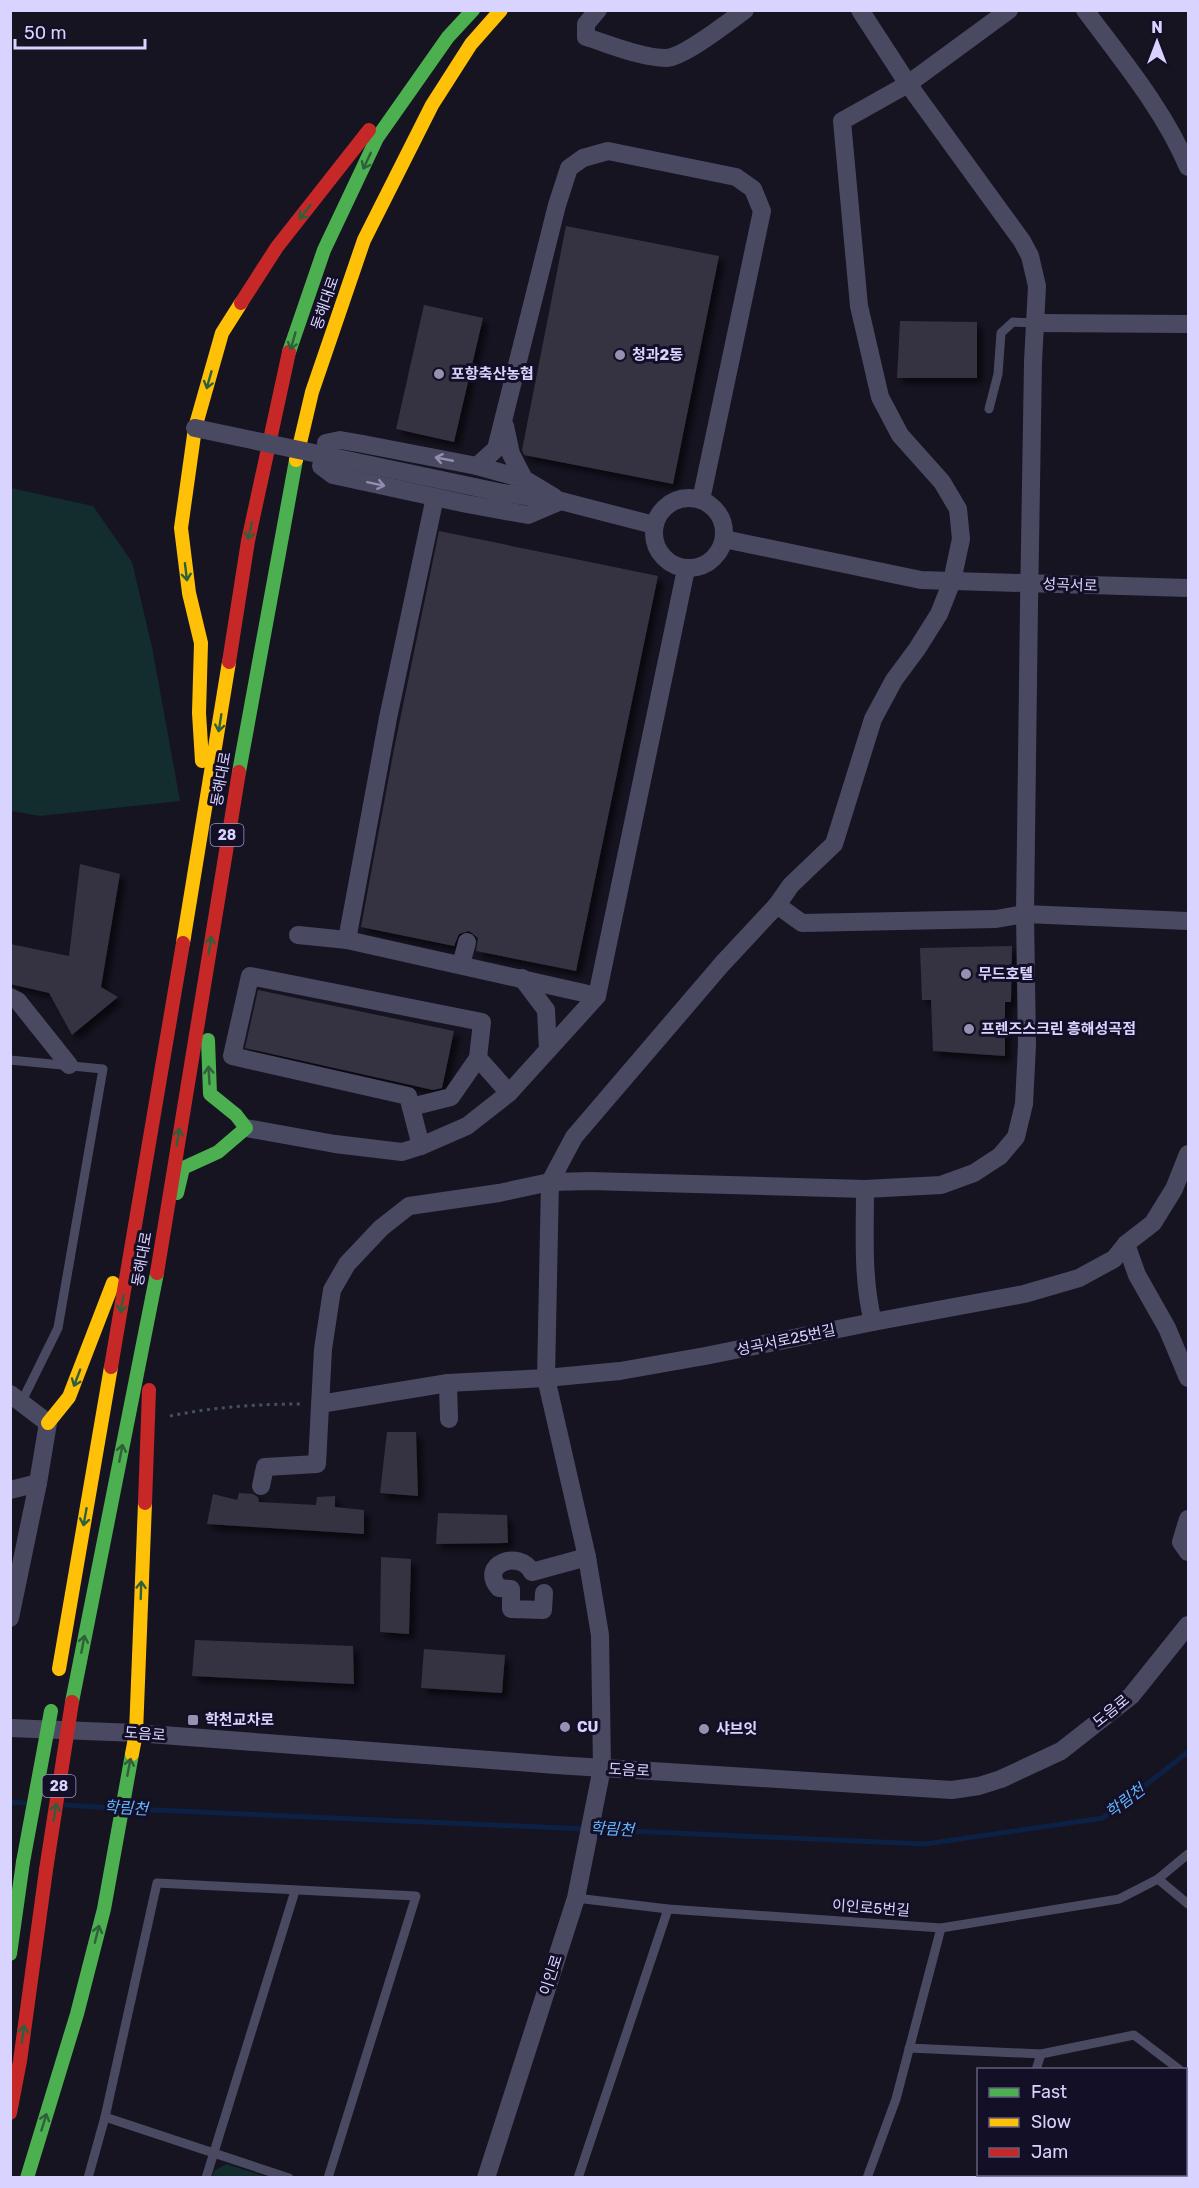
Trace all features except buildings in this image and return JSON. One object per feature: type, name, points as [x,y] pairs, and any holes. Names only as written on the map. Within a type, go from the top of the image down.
[{"type":"main road","points":[[205,814],[199,713],[201,643],[189,593],[181,528],[195,428],[222,333],[277,247],[363,137],[473,10]]},
{"type":"main road","name":"동해대로","points":[[10,2113],[20,2061],[72,1702],[158,1268],[225,850],[290,485],[312,392],[364,240],[432,105],[471,44],[501,10]]},
{"type":"main road","points":[[57,1677],[136,1226],[248,542],[292,339],[324,250],[377,138],[448,37]]},
{"type":"main road","points":[[27,2178],[77,2014],[104,1909],[136,1733],[147,1424],[158,1268],[183,1168],[218,1152],[246,1128],[236,1115],[210,1094],[207,969]]},
{"type":"main road","points":[[48,1423],[69,1397],[136,1226]]},
{"type":"main road","points":[[10,1954],[23,1862],[54,1700]]},
{"type":"street","points":[[598,10],[586,24],[586,37],[629,51],[668,58],[692,47],[745,10]]},
{"type":"street","points":[[261,1486],[265,1467],[317,1464],[323,1349],[332,1290],[347,1264],[381,1228],[409,1206],[499,1193],[550,1182],[590,1181],[865,1189],[941,1185],[974,1173],[1000,1156],[1016,1137],[1024,1104],[1027,1045],[1025,914],[1029,583],[1033,362],[1037,286],[1030,256],[1011,225],[908,84],[860,10]]},
{"type":"street","points":[[550,1182],[574,1137],[722,964],[777,905],[791,885],[834,844],[873,719],[894,680],[939,614],[952,581],[961,539],[958,509],[942,482],[900,435],[880,397],[859,306],[842,121],[908,84],[1009,10]]},
{"type":"street","points":[[1085,10],[1159,113],[1177,141],[1188,167]]},
{"type":"street","points":[[477,466],[496,450],[557,204],[569,168],[583,158],[608,151],[736,177],[753,189],[762,211],[701,500]]},
{"type":"street","points":[[1036,323],[1188,324]]},
{"type":"street","points":[[504,417],[511,454],[524,479]]},
{"type":"street","points":[[195,428],[503,493],[561,501],[654,525]]},
{"type":"street","points":[[326,442],[363,444],[477,466],[524,479],[561,501]]},
{"type":"street","points":[[321,466],[333,474],[528,515],[561,501]]},
{"type":"street","points":[[347,940],[388,718],[435,497]]},
{"type":"street","points":[[689,498],[701,500],[712,506],[720,515],[724,526],[721,549],[707,564],[686,569],[674,566],[664,559],[653,537],[658,514],[667,505],[677,500],[689,498]]},
{"type":"street","name":"성곡서로","points":[[724,538],[921,580],[1188,588]]},
{"type":"street","points":[[246,1128],[334,1144],[402,1152],[421,1146],[467,1126],[509,1093],[597,996],[686,569]]},
{"type":"street","points":[[777,905],[802,924],[996,919],[1025,914],[1188,921]]},
{"type":"street","points":[[298,934],[347,940],[597,996]]},
{"type":"street","points":[[461,965],[467,942]]},
{"type":"street","points":[[411,1107],[451,1097],[478,1058],[482,1022],[250,976],[232,1056],[408,1096],[421,1146]]},
{"type":"street","points":[[522,978],[546,1010],[548,1050]]},
{"type":"street","points":[[10,997],[18,1001],[69,1065]]},
{"type":"street","points":[[478,1058],[509,1093]]},
{"type":"street","name":"성곡서로25번길","points":[[320,1404],[448,1383],[546,1378],[620,1371],[1024,1294],[1079,1278],[1114,1259],[1126,1244],[1153,1223],[1174,1189],[1188,1155]]},
{"type":"street","name":"이인로","points":[[486,2178],[576,1898],[602,1768],[600,1635],[587,1557],[546,1378],[550,1182]]},
{"type":"street","points":[[865,1189],[865,1262],[868,1302],[873,1322]]},
{"type":"street","points":[[1126,1244],[1137,1275],[1167,1328],[1188,1378]]},
{"type":"street","points":[[448,1383],[449,1419]]},
{"type":"street","points":[[10,1618],[48,1423],[14,1400]]},
{"type":"street","points":[[10,1490],[38,1483]]},
{"type":"street","points":[[1188,1519],[1181,1542],[1188,1552]]},
{"type":"street","points":[[532,1572],[587,1557]]},
{"type":"street","points":[[519,1561],[529,1566],[532,1578],[529,1583],[518,1589],[512,1589],[499,1588],[493,1577],[496,1566],[501,1563],[519,1561]]},
{"type":"street","points":[[512,1589],[511,1609],[543,1610],[544,1593]]},
{"type":"street","name":"도음로","points":[[10,1728],[136,1733],[602,1768],[952,1790],[979,1786],[1001,1779],[1061,1751],[1131,1696],[1188,1625]]},
{"type":"lane","points":[[989,409],[998,374],[1001,333],[1013,322],[1036,323]]},
{"type":"lane","points":[[10,1060],[103,1069],[58,1328],[14,1400]]},
{"type":"lane","name":"이인로5번길","points":[[576,1898],[668,1909],[941,1928],[1119,1899],[1158,1879],[1188,1854]]},
{"type":"lane","points":[[1158,1879],[1188,1904]]},
{"type":"lane","points":[[88,2178],[105,2117],[158,1883],[416,1896],[328,2178]]},
{"type":"lane","points":[[206,2178],[295,1891]]},
{"type":"lane","points":[[578,2178],[668,1909]]},
{"type":"lane","points":[[867,2178],[896,2099],[941,1928]]},
{"type":"lane","points":[[909,2048],[1041,2054],[1134,2035],[1177,2068]]},
{"type":"lane","points":[[1036,2068],[1041,2054]]},
{"type":"lane","points":[[105,2117],[289,2178]]},
{"type":"path","points":[[161,1418],[196,1411],[272,1404],[320,1404]]},
{"type":"green space","points":[[11,488],[93,506],[132,562],[152,647],[180,801],[40,816],[11,811]]},
{"type":"green space","points":[[226,2164],[267,2177],[212,2177],[214,2171]]},
{"type":"waterway","name":"학림천","points":[[132,1809],[925,1844],[1103,1818],[1188,1752]]},
{"type":"waterway","name":"학림천","points":[[10,1802],[24,1803]]},
{"type":"waterway","name":"학림천","points":[[66,1805],[114,1808]]},
{"type":"traffic: fast","points":[[289,352],[324,250],[377,138],[448,37],[473,10]]},
{"type":"traffic: fast","points":[[239,772],[296,460]]},
{"type":"traffic: fast","points":[[177,1193],[183,1168],[218,1152],[246,1128],[236,1115],[210,1094],[208,1040]]},
{"type":"traffic: fast","points":[[72,1702],[157,1273]]},
{"type":"traffic: fast","points":[[23,1862],[51,1711]]},
{"type":"traffic: fast","points":[[27,2178],[77,2014],[104,1909],[132,1754]]},
{"type":"traffic: fast","points":[[10,1954],[23,1862]]},
{"type":"traffic: slow","points":[[296,460],[312,392],[364,240],[432,105],[471,44],[501,10]]},
{"type":"traffic: slow","points":[[202,761],[199,713],[201,643],[189,593],[181,528],[195,428],[222,333],[241,303]]},
{"type":"traffic: slow","points":[[183,943],[229,662]]},
{"type":"traffic: slow","points":[[48,1423],[69,1397],[113,1283]]},
{"type":"traffic: slow","points":[[59,1669],[111,1367]]},
{"type":"traffic: slow","points":[[132,1754],[136,1733],[145,1503]]},
{"type":"traffic: jam","points":[[241,303],[277,247],[369,130]]},
{"type":"traffic: jam","points":[[229,662],[248,541],[289,352]]},
{"type":"traffic: jam","points":[[157,1273],[239,772]]},
{"type":"traffic: jam","points":[[111,1367],[183,943]]},
{"type":"traffic: jam","points":[[145,1503],[149,1390]]},
{"type":"traffic: jam","points":[[46,1870],[72,1702]]},
{"type":"traffic: jam","points":[[10,2113],[20,2061],[46,1870]]},
{"type":"place","name":"청과2동","points":[[620,355]]},
{"type":"place","name":"포항축산농협","points":[[439,374]]},
{"type":"place","name":"무드호텔","points":[[966,974]]},
{"type":"place","name":"프렌즈스크린 흥해성곡점","points":[[969,1029]]},
{"type":"place","name":"학천교차로","points":[[193,1720]]},
{"type":"place","name":"CU","points":[[565,1727]]},
{"type":"place","name":"샤브잇","points":[[704,1729]]}]
